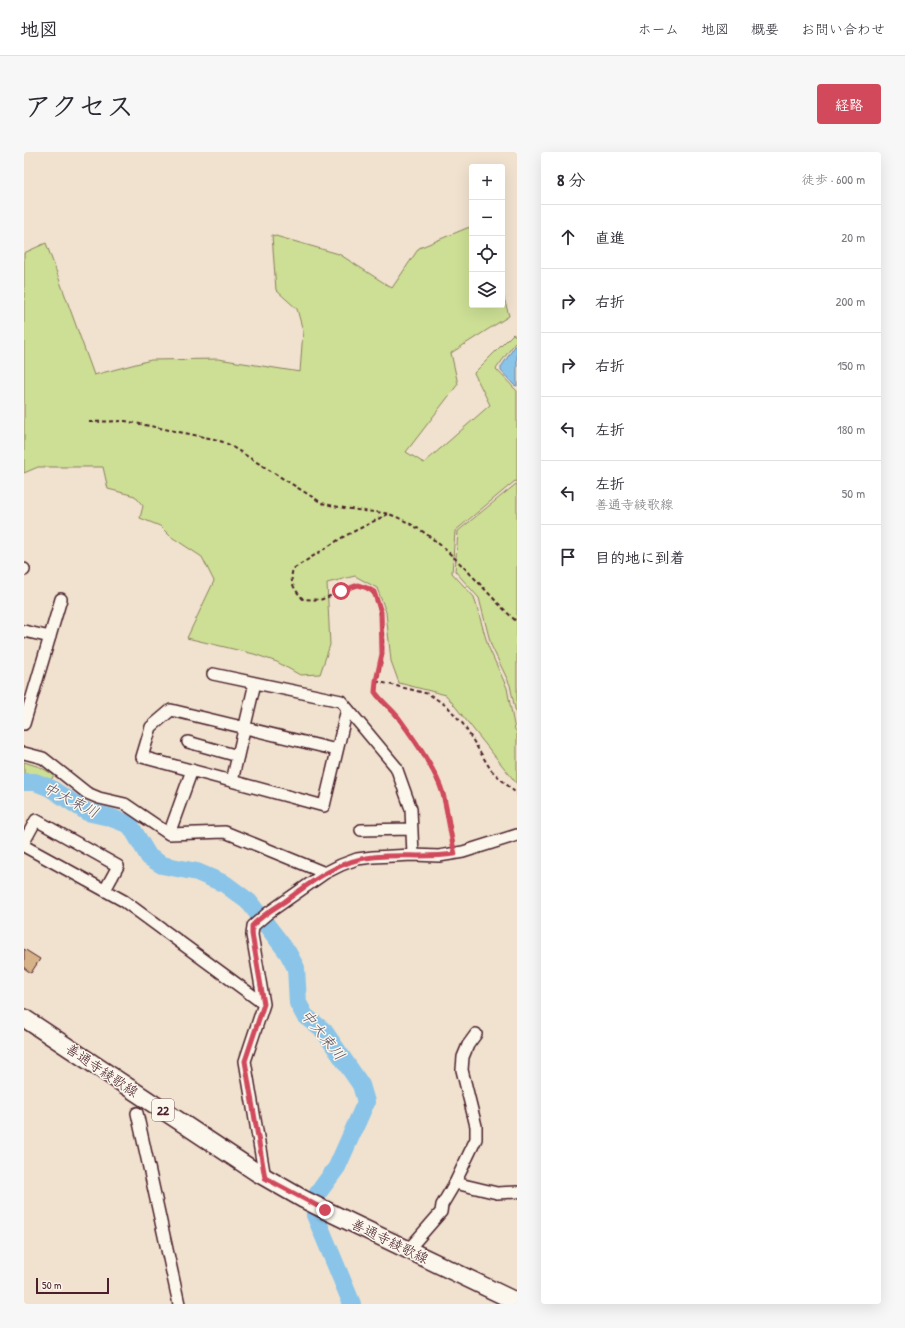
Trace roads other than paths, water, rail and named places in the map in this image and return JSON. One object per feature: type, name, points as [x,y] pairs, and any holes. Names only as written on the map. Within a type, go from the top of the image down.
[{"type":"main road","name":"善通寺綾歌線","points":[[24,1018],[265,1178],[325,1210],[517,1302]]},
{"type":"street","points":[[24,724],[61,599]]},
{"type":"street","points":[[24,631],[50,637]]},
{"type":"street","points":[[213,674],[341,701],[396,766],[411,810],[413,855]]},
{"type":"street","points":[[232,781],[255,683]]},
{"type":"street","points":[[338,750],[171,710],[150,727],[142,757],[324,806],[338,750],[347,709]]},
{"type":"street","points":[[188,742],[238,756]]},
{"type":"street","points":[[24,753],[43,758],[87,792],[99,798],[125,804],[169,834],[226,832],[325,873]]},
{"type":"street","points":[[169,834],[192,770]]},
{"type":"street","points":[[24,842],[36,820],[118,866],[105,890]]},
{"type":"street","points":[[361,830],[411,828]]},
{"type":"street","points":[[265,1178],[245,1061],[264,1004],[252,934],[252,926],[325,873],[357,859],[455,854],[517,835]]},
{"type":"street","points":[[24,846],[124,901],[264,1004]]},
{"type":"street","points":[[408,1250],[441,1212],[442,1205],[455,1183],[476,1139],[476,1126],[462,1070],[462,1057],[476,1034]]},
{"type":"street","points":[[137,1113],[179,1304]]},
{"type":"street","points":[[455,1183],[497,1193],[517,1192]]},
{"type":"water","points":[[517,343],[517,386],[514,385],[501,371],[501,367]]},
{"type":"waterway","name":"中大束川","points":[[24,782],[35,782],[50,788],[87,812],[109,817],[130,825],[149,857],[162,865],[197,872],[225,884],[249,902],[288,953],[296,968],[298,1003],[305,1016],[324,1031],[361,1085],[366,1102],[337,1167],[318,1193],[314,1203],[315,1215],[352,1304]]}]
